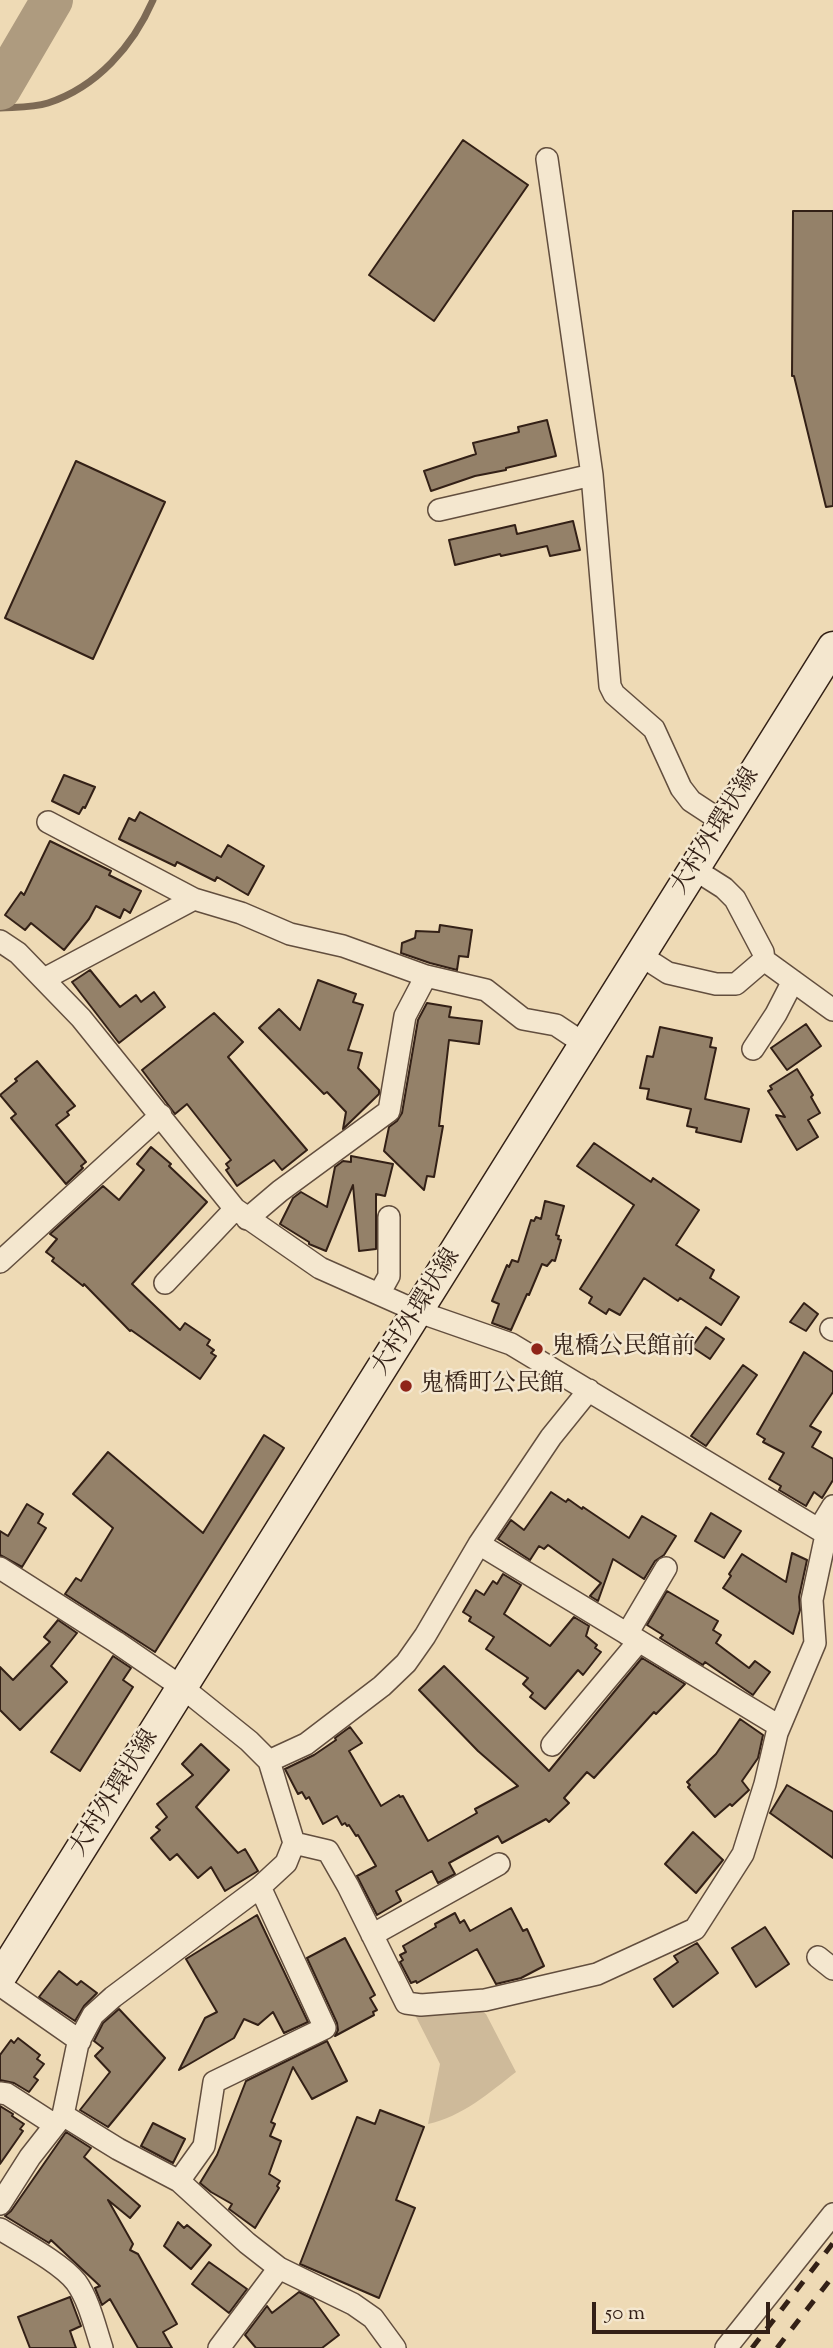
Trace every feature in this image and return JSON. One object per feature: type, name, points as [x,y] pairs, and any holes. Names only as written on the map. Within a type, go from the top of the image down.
[{"type":"main road","name":"大村外環状線","points":[[0,1978],[833,647]]},
{"type":"street","points":[[547,159],[592,475],[610,686],[614,694],[654,729],[681,788],[691,801],[723,822]]},
{"type":"street","points":[[439,510],[592,475]]},
{"type":"street","points":[[48,822],[194,899],[241,913],[290,934],[342,946],[426,976],[486,990],[523,1019],[556,1025],[586,1045]]},
{"type":"street","points":[[694,869],[724,888],[735,899],[763,952],[764,960],[833,1010]]},
{"type":"street","points":[[44,979],[194,899]]},
{"type":"street","points":[[0,941],[18,953],[81,1018],[241,1214],[320,1268],[419,1312],[511,1344],[826,1534]]},
{"type":"street","points":[[640,955],[668,973],[716,984],[736,984],[764,960]]},
{"type":"street","points":[[165,1283],[241,1214],[279,1191],[389,1111],[405,1016],[426,976]]},
{"type":"street","points":[[753,1049],[793,981]]},
{"type":"street","points":[[0,1262],[161,1115]]},
{"type":"street","points":[[379,1294],[389,1276],[389,1217]]},
{"type":"street","points":[[269,1760],[306,1744],[382,1686],[406,1663],[479,1544],[551,1437],[589,1390]]},
{"type":"street","points":[[294,1843],[328,1851],[406,2003],[421,2006],[485,2000],[597,1974],[695,1930],[743,1854],[765,1784],[777,1733],[824,1648],[812,1600],[833,1506]]},
{"type":"street","points":[[479,1544],[779,1726]]},
{"type":"street","points":[[0,1568],[183,1688],[249,1741],[269,1760],[294,1843],[286,1863],[260,1887],[113,1997],[93,2015],[80,2041],[59,2120],[30,2157],[0,2204]]},
{"type":"street","points":[[552,1745],[633,1637],[666,1568]]},
{"type":"street","points":[[372,1935],[499,1864]]},
{"type":"street","points":[[179,2181],[204,2146],[214,2082],[325,2028],[260,1887]]},
{"type":"street","points":[[0,1985],[80,2041]]},
{"type":"street","points":[[0,2094],[7,2094],[179,2181],[247,2243],[279,2268],[353,2304],[373,2318],[395,2348]]},
{"type":"street","points":[[726,2348],[833,2214]]},
{"type":"street","points":[[0,2229],[75,2281],[85,2299],[102,2348]]},
{"type":"street","points":[[219,2348],[279,2268]]},
{"type":"shaded area","points":[[473,2004],[486,2014],[516,2072],[464,2110],[428,2124],[440,2064],[413,2011]]},
{"type":"building","points":[[463,140],[528,185],[434,321],[369,275]]},
{"type":"building","points":[[793,211],[833,211],[833,506],[826,507],[792,376]]},
{"type":"building","points":[[547,420],[556,456],[475,476],[431,491],[424,471],[476,454],[473,443],[519,432],[518,427]]},
{"type":"building","points":[[76,461],[165,502],[93,659],[5,618]]},
{"type":"building","points":[[573,521],[580,550],[550,556],[547,546],[455,565],[449,540],[515,525],[517,534]]},
{"type":"building","points":[[64,775],[95,787],[85,808],[83,807],[79,814],[52,801]]},
{"type":"building","points":[[140,812],[221,857],[228,845],[264,866],[248,895],[217,877],[215,881],[177,862],[175,866],[119,839],[129,818],[135,821]]},
{"type":"building","points":[[50,841],[111,871],[109,875],[141,891],[130,913],[124,909],[120,918],[96,906],[64,950],[31,923],[25,930],[5,915],[21,892],[24,895]]},
{"type":"building","points":[[440,925],[472,930],[468,957],[459,956],[457,970],[401,953],[402,943],[415,938],[416,931],[439,932]]},
{"type":"building","points":[[90,970],[120,1007],[136,995],[141,1002],[154,992],[165,1007],[119,1043],[72,982]]},
{"type":"building","points":[[318,980],[356,994],[353,1002],[363,1005],[348,1050],[362,1053],[358,1068],[379,1090],[379,1094],[343,1129],[346,1112],[327,1092],[324,1094],[259,1028],[279,1009],[300,1030]]},
{"type":"building","points":[[427,1003],[451,1007],[449,1017],[482,1021],[479,1044],[449,1040],[439,1126],[443,1126],[434,1177],[427,1176],[424,1190],[384,1151],[389,1127],[402,1113],[418,1020]]},
{"type":"building","points":[[214,1013],[243,1042],[228,1057],[307,1150],[282,1170],[274,1160],[237,1186],[226,1170],[229,1168],[226,1164],[231,1160],[187,1104],[175,1114],[142,1070]]},
{"type":"building","points":[[806,1024],[821,1046],[787,1070],[771,1048]]},
{"type":"building","points":[[660,1027],[712,1038],[710,1047],[716,1048],[705,1099],[749,1109],[741,1142],[696,1132],[697,1128],[687,1126],[691,1109],[647,1099],[649,1089],[640,1088],[647,1056],[653,1057]]},
{"type":"building","points":[[37,1061],[75,1106],[67,1112],[69,1115],[56,1125],[86,1162],[66,1184],[11,1118],[16,1114],[0,1095]]},
{"type":"building","points":[[797,1069],[813,1095],[811,1097],[820,1113],[808,1120],[818,1137],[797,1150],[776,1115],[785,1117],[768,1091],[772,1089],[770,1086]]},
{"type":"building","points":[[594,1143],[651,1182],[653,1178],[699,1210],[676,1245],[714,1270],[710,1278],[739,1297],[721,1325],[644,1278],[620,1315],[609,1309],[606,1314],[589,1303],[592,1297],[580,1289],[634,1205],[577,1166]]},
{"type":"building","points":[[151,1147],[207,1202],[132,1284],[180,1330],[185,1323],[210,1340],[207,1345],[214,1350],[211,1353],[216,1356],[200,1379],[130,1331],[84,1284],[83,1286],[52,1261],[54,1258],[46,1252],[57,1239],[50,1234],[103,1186],[119,1200],[144,1170],[137,1164]]},
{"type":"building","points":[[351,1156],[393,1164],[385,1196],[376,1194],[376,1249],[359,1251],[353,1185],[326,1251],[309,1244],[280,1224],[293,1198],[301,1192],[327,1207],[335,1167],[343,1161],[351,1162]]},
{"type":"building","points":[[545,1201],[564,1206],[556,1235],[561,1240],[555,1261],[552,1260],[547,1266],[542,1264],[511,1330],[492,1323],[499,1304],[492,1301],[507,1265],[509,1267],[512,1260],[518,1262],[531,1220],[534,1221],[536,1217],[541,1219]]},
{"type":"building","points":[[804,1303],[818,1314],[806,1331],[790,1322]]},
{"type":"building","points":[[706,1327],[724,1339],[710,1359],[692,1347]]},
{"type":"building","points":[[804,1352],[833,1372],[833,1392],[810,1426],[821,1432],[812,1447],[833,1459],[833,1480],[822,1498],[814,1492],[806,1506],[779,1490],[781,1486],[769,1479],[784,1453],[763,1442],[765,1439],[757,1434]]},
{"type":"building","points":[[743,1365],[757,1375],[706,1446],[691,1436]]},
{"type":"building","points":[[264,1435],[284,1448],[155,1652],[65,1594],[76,1578],[81,1581],[113,1528],[73,1494],[108,1452],[203,1533]]},
{"type":"building","points":[[551,1492],[566,1502],[568,1499],[582,1509],[583,1507],[629,1538],[642,1516],[676,1536],[644,1579],[613,1559],[598,1601],[590,1596],[601,1583],[548,1545],[544,1549],[539,1546],[530,1560],[498,1539],[511,1520],[524,1530]]},
{"type":"building","points":[[27,1504],[43,1514],[38,1523],[46,1528],[22,1567],[0,1555],[0,1531],[8,1536]]},
{"type":"building","points":[[711,1513],[741,1531],[724,1558],[695,1541]]},
{"type":"building","points":[[792,1553],[807,1560],[799,1597],[800,1610],[793,1634],[723,1588],[742,1554],[786,1582]]},
{"type":"building","points":[[503,1574],[521,1585],[504,1614],[550,1646],[574,1617],[589,1626],[586,1636],[601,1652],[583,1675],[578,1670],[545,1709],[530,1697],[533,1693],[523,1684],[528,1678],[486,1649],[494,1637],[469,1621],[471,1617],[463,1612],[476,1590],[484,1595],[493,1581],[497,1584]]},
{"type":"building","points":[[667,1591],[718,1621],[713,1630],[721,1635],[716,1643],[749,1668],[755,1661],[770,1672],[753,1695],[705,1662],[703,1665],[660,1638],[663,1635],[647,1625]]},
{"type":"building","points":[[58,1620],[77,1633],[51,1666],[67,1682],[20,1730],[0,1710],[0,1667],[13,1680],[50,1642],[44,1637]]},
{"type":"building","points":[[113,1656],[131,1668],[123,1680],[133,1687],[80,1771],[51,1752]]},
{"type":"building","points":[[642,1658],[685,1684],[656,1714],[654,1712],[594,1778],[587,1772],[564,1798],[569,1803],[549,1822],[546,1819],[502,1843],[498,1836],[449,1863],[455,1874],[438,1883],[432,1871],[396,1891],[401,1901],[377,1915],[357,1876],[376,1866],[358,1835],[356,1836],[349,1825],[342,1825],[337,1816],[323,1824],[309,1797],[306,1799],[302,1792],[298,1794],[285,1769],[314,1755],[350,1727],[362,1743],[349,1751],[381,1806],[399,1795],[403,1796],[428,1841],[477,1813],[475,1809],[518,1786],[478,1751],[419,1690],[444,1666],[549,1771]]},
{"type":"building","points":[[740,1719],[763,1735],[758,1758],[742,1781],[749,1790],[715,1817],[688,1787],[690,1785],[687,1782],[716,1754]]},
{"type":"building","points":[[201,1744],[229,1770],[196,1807],[238,1853],[245,1849],[258,1871],[225,1891],[211,1867],[198,1878],[177,1854],[170,1860],[151,1838],[160,1830],[156,1827],[167,1817],[157,1804],[193,1775],[182,1764]]},
{"type":"building","points":[[787,1785],[833,1812],[833,1858],[770,1813]]},
{"type":"building","points":[[693,1832],[723,1860],[696,1893],[665,1864]]},
{"type":"building","points":[[511,1908],[523,1931],[527,1929],[544,1966],[521,1978],[496,1984],[477,1949],[417,1983],[411,1983],[400,1962],[403,1960],[400,1955],[406,1952],[403,1946],[455,1913],[460,1923],[464,1920],[470,1931]]},
{"type":"building","points":[[257,1915],[308,2022],[284,2033],[273,2012],[258,2025],[244,2019],[234,2038],[179,2070],[205,2018],[217,2012],[186,1959]]},
{"type":"building","points":[[765,1927],[789,1964],[756,1987],[732,1948]]},
{"type":"building","points":[[345,1938],[375,1995],[370,1998],[377,2010],[373,2012],[374,2015],[335,2036],[337,2023],[307,1958]]},
{"type":"building","points":[[697,1943],[718,1973],[673,2007],[654,1979],[678,1962],[674,1956]]},
{"type":"building","points":[[59,1971],[77,1985],[81,1981],[97,1993],[84,2006],[75,2021],[39,1997]]},
{"type":"building","points":[[119,2009],[165,2058],[108,2127],[80,2110],[110,2072],[95,2056],[103,2048],[94,2041],[103,2023]]},
{"type":"building","points":[[18,2038],[40,2055],[37,2059],[44,2064],[34,2077],[38,2080],[29,2092],[14,2083],[0,2080],[0,2055],[11,2040],[14,2043]]},
{"type":"building","points":[[327,2041],[347,2081],[312,2099],[293,2067],[271,2122],[275,2124],[270,2136],[281,2141],[269,2174],[280,2181],[277,2186],[279,2188],[255,2228],[229,2209],[232,2204],[200,2183],[217,2155],[246,2081]]},
{"type":"building","points":[[0,2106],[24,2124],[20,2129],[23,2131],[0,2164]]},
{"type":"building","points":[[380,2110],[424,2127],[396,2200],[415,2208],[379,2298],[300,2264],[357,2117],[375,2124]]},
{"type":"building","points":[[153,2123],[185,2139],[173,2163],[141,2146]]},
{"type":"building","points":[[66,2132],[91,2148],[84,2157],[140,2206],[130,2218],[108,2200],[133,2244],[130,2250],[138,2254],[177,2324],[163,2332],[172,2348],[138,2348],[110,2299],[102,2305],[95,2288],[100,2286],[51,2240],[49,2243],[5,2216]]},
{"type":"building","points":[[178,2222],[184,2228],[187,2225],[211,2245],[191,2269],[164,2246]]},
{"type":"building","points":[[209,2262],[247,2289],[229,2313],[192,2284]]},
{"type":"building","points":[[299,2292],[313,2299],[339,2335],[322,2348],[256,2348],[245,2335],[267,2306],[272,2313]]},
{"type":"building","points":[[70,2297],[81,2326],[70,2331],[76,2348],[30,2348],[18,2317]]},
{"type":"waterway","points":[[0,89],[52,0]]},
{"type":"waterway","points":[[0,108],[42,105],[82,87],[124,49],[153,0]]},
{"type":"railway","points":[[752,2348],[833,2243]]},
{"type":"railway","points":[[777,2348],[833,2276]]},
{"type":"place","name":"鬼橋公民館前","points":[[537,1349]]},
{"type":"place","name":"鬼橋町公民館","points":[[406,1386]]}]
